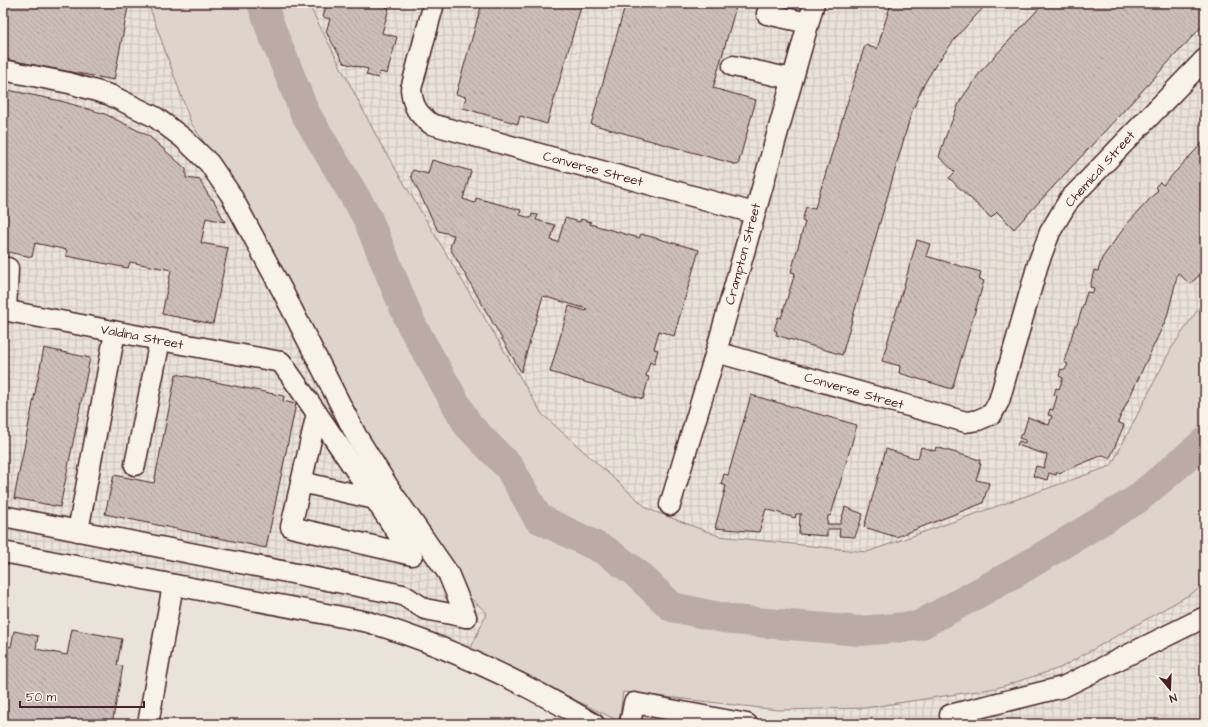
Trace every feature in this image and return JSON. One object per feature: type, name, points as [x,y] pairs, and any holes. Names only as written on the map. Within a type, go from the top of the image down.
[{"type":"street","name":"Converse Street","points":[[434,3],[411,89],[413,103],[419,114],[431,124],[754,213]]},
{"type":"street","points":[[770,3],[767,14],[808,23]]},
{"type":"street","name":"Crampton Street","points":[[670,505],[716,352],[814,3]]},
{"type":"street","name":"Chemical Street","points":[[992,414],[999,401],[1038,264],[1050,232],[1069,200],[1205,58]]},
{"type":"street","points":[[733,66],[792,79]]},
{"type":"street","points":[[3,70],[69,83],[110,95],[155,117],[183,138],[209,163],[231,195],[282,290],[356,435],[391,491],[448,573],[466,617],[426,609],[403,595],[3,516]]},
{"type":"street","points":[[3,267],[8,268],[4,310]]},
{"type":"street","name":"Valdina Street","points":[[4,310],[281,362]]},
{"type":"street","points":[[78,531],[115,332]]},
{"type":"street","points":[[135,465],[160,340]]},
{"type":"street","points":[[311,347],[281,362],[317,413],[412,555],[291,527],[317,413]]},
{"type":"street","name":"Converse Street","points":[[716,352],[966,422],[978,420],[992,414]]},
{"type":"street","points":[[301,482],[375,499]]},
{"type":"street","points":[[3,552],[368,622],[398,631],[438,646],[513,680],[594,724]]},
{"type":"street","points":[[148,724],[174,585]]},
{"type":"street","points":[[950,715],[1062,687],[1205,617]]},
{"type":"street","points":[[630,724],[634,703],[747,724]]},
{"type":"shaded area","points":[[3,3],[148,3],[191,123],[221,167],[437,568],[487,613],[470,650],[410,622],[390,616],[3,541]]},
{"type":"shaded area","points":[[148,3],[311,3],[311,9],[380,143],[542,414],[648,509],[719,536],[867,552],[1111,466],[1171,349],[1205,299],[1205,583],[1196,591],[1060,668],[997,688],[865,708],[778,710],[623,692],[619,721],[470,650],[487,613],[437,568],[221,167],[191,123]]},
{"type":"shaded area","points":[[311,3],[1205,3],[1205,299],[1171,349],[1111,466],[867,552],[719,536],[648,509],[542,414],[380,143],[311,8]]},
{"type":"shaded area","points":[[3,541],[390,616],[410,622],[618,720],[623,692],[778,710],[855,724],[3,724]]},
{"type":"shaded area","points":[[1205,583],[1205,724],[855,724],[778,710],[865,708],[997,688],[1060,668],[1196,591]]},
{"type":"building","points":[[3,3],[109,3],[128,7],[114,80],[3,59]]},
{"type":"building","points":[[327,3],[387,3],[386,7],[389,8],[382,33],[397,37],[387,74],[380,72],[378,78],[366,75],[368,69],[344,63],[326,32],[330,19],[323,17]]},
{"type":"building","points":[[482,3],[582,3],[547,124],[520,116],[518,124],[463,108],[466,97],[456,94]]},
{"type":"building","points":[[626,3],[737,3],[713,88],[756,100],[738,165],[591,124]]},
{"type":"building","points":[[891,3],[984,3],[983,8],[958,35],[935,66],[923,86],[911,114],[842,355],[776,335],[777,331],[774,330],[778,317],[781,318],[795,273],[791,272],[805,222],[802,221],[806,207],[815,208],[865,45],[877,49]]},
{"type":"building","points":[[1044,3],[1205,3],[1205,23],[1014,229],[997,212],[991,218],[949,178],[955,172],[939,157],[960,101],[981,71]]},
{"type":"building","points":[[3,89],[61,101],[105,114],[149,136],[186,169],[186,178],[201,180],[201,183],[211,199],[213,199],[225,222],[206,218],[201,243],[228,248],[213,324],[162,314],[171,270],[130,262],[128,268],[66,256],[67,250],[35,243],[32,257],[3,251]]},
{"type":"building","points":[[1205,140],[1205,270],[1190,284],[1178,273],[1167,317],[1118,422],[1124,425],[1110,458],[1103,455],[1059,473],[1057,472],[1056,475],[1049,473],[1047,480],[1033,476],[1036,466],[1044,468],[1047,455],[1017,445],[1019,441],[1025,443],[1025,440],[1019,438],[1021,434],[1023,434],[1028,417],[1049,425],[1052,416],[1048,415],[1050,409],[1053,410],[1057,396],[1054,395],[1056,388],[1059,389],[1063,378],[1059,376],[1061,369],[1065,370],[1068,364],[1064,362],[1075,325],[1077,325],[1087,292],[1093,293],[1094,288],[1090,287],[1094,270],[1098,271],[1102,258],[1127,224],[1158,190],[1155,187],[1160,182],[1163,185]]},
{"type":"building","points":[[432,160],[471,171],[463,199],[475,203],[476,198],[521,210],[520,215],[531,218],[532,214],[538,215],[536,220],[555,225],[551,240],[558,242],[565,218],[580,222],[581,219],[591,222],[590,224],[639,238],[641,234],[699,250],[674,336],[659,331],[654,349],[658,350],[654,364],[650,362],[646,376],[649,377],[643,399],[550,372],[569,306],[586,311],[587,309],[543,296],[521,372],[450,248],[454,235],[438,231],[411,176],[413,170],[428,174]]},
{"type":"building","points":[[917,240],[930,244],[926,256],[981,272],[979,279],[984,281],[952,389],[899,373],[900,366],[882,361]]},
{"type":"building","points":[[44,348],[90,358],[60,507],[14,498]]},
{"type":"building","points":[[176,374],[284,396],[283,401],[296,404],[266,548],[105,514],[114,475],[154,483]]},
{"type":"building","points":[[751,395],[857,425],[831,515],[828,516],[827,524],[840,524],[845,507],[863,514],[855,537],[839,536],[840,529],[827,529],[827,536],[799,534],[800,516],[802,514],[796,514],[795,518],[766,509],[759,532],[715,528],[726,486],[721,484],[724,474],[728,475]]},
{"type":"building","points":[[921,447],[935,451],[936,447],[980,460],[979,464],[981,464],[976,480],[989,483],[983,503],[896,537],[864,527],[886,449],[918,459]]},
{"type":"building","points":[[72,629],[122,639],[117,665],[123,666],[112,724],[3,724],[3,645],[11,647],[14,631],[38,636],[36,649],[67,655]]},
{"type":"waterway","points":[[262,3],[305,113],[367,217],[411,324],[468,425],[509,467],[538,518],[606,551],[635,572],[672,607],[733,620],[860,631],[918,626],[1015,573],[1136,500],[1205,442]]}]
